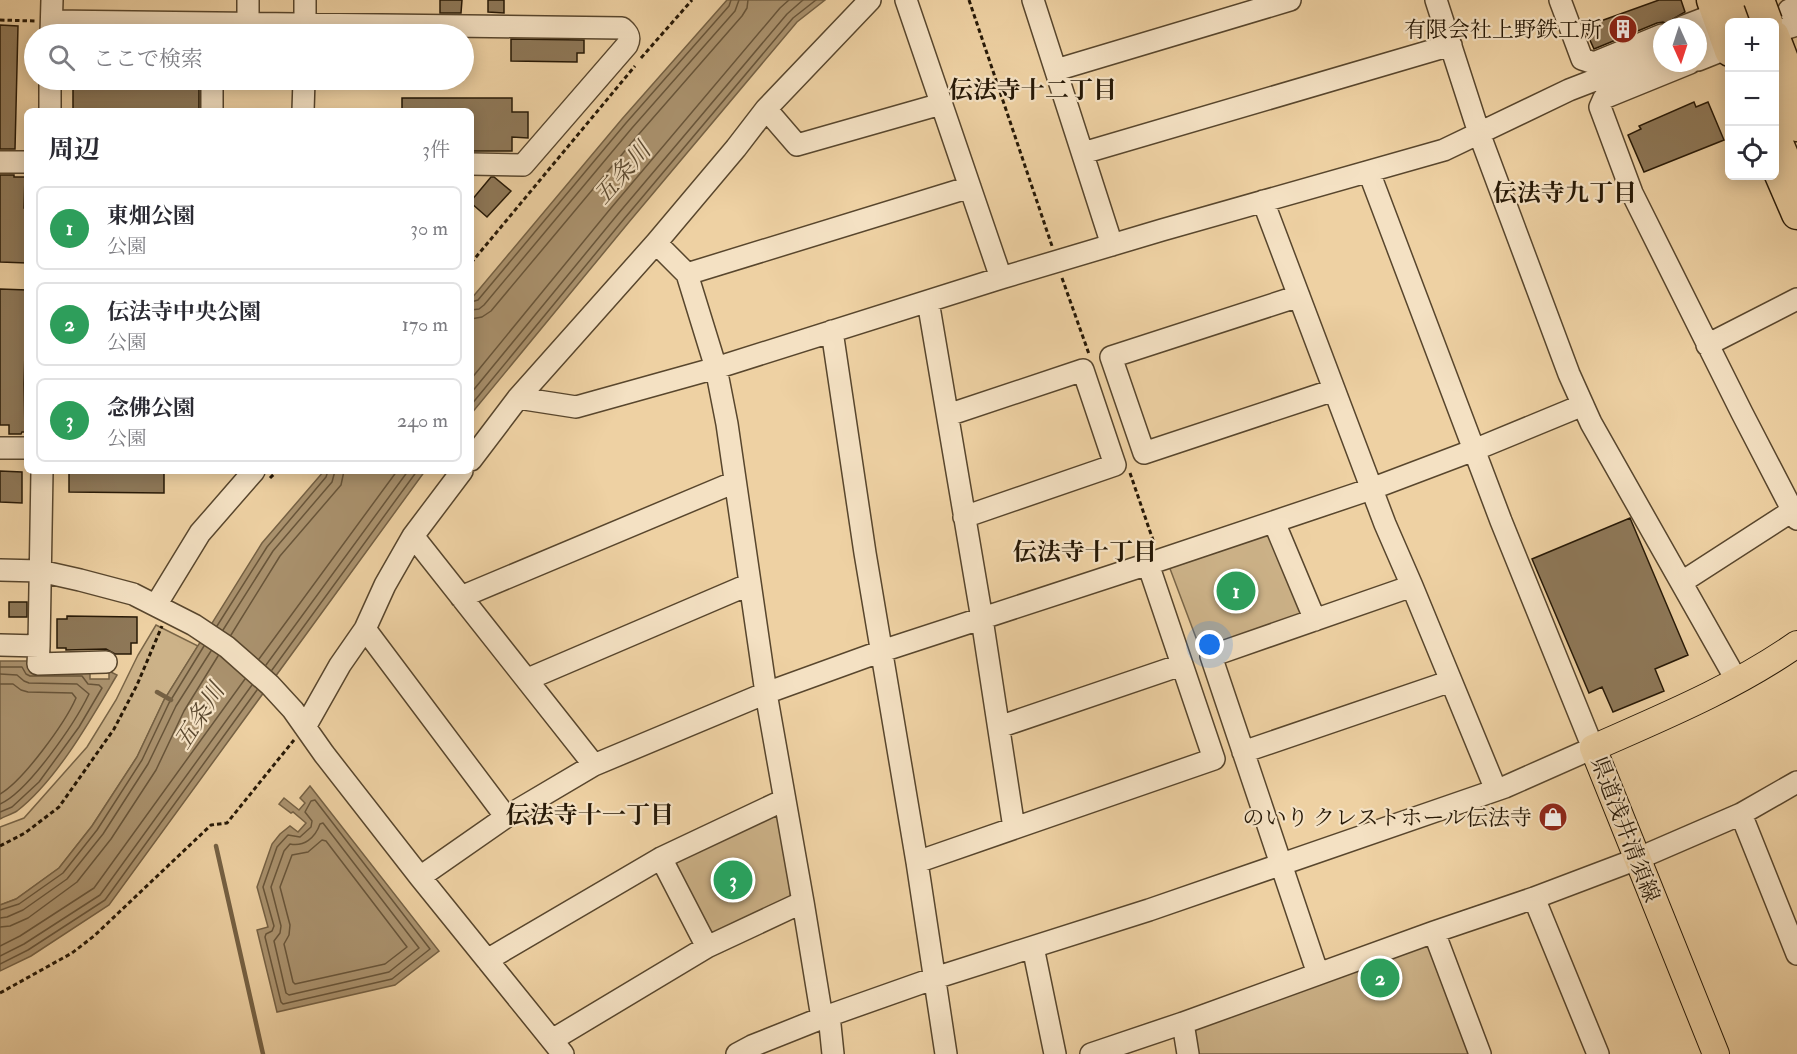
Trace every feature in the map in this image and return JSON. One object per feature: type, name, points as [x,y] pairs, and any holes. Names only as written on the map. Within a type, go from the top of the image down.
[{"type":"highway","points":[[1779,47],[1797,96]]},
{"type":"highway","points":[[1779,58],[1797,105]]},
{"type":"highway","points":[[1779,96],[1797,126]]},
{"type":"highway","points":[[1779,123],[1797,158]]},
{"type":"highway","points":[[1779,146],[1797,188]]},
{"type":"highway","points":[[1779,173],[1797,214]]},
{"type":"main road","name":"県道浅井清須線","points":[[1716,1054],[1593,748],[1737,681],[1772,662],[1797,644]]},
{"type":"street","points":[[248,0],[248,22]]},
{"type":"street","points":[[305,0],[305,24]]},
{"type":"street","points":[[474,456],[518,398],[656,243],[766,109],[870,0]]},
{"type":"street","points":[[906,0],[1001,278]]},
{"type":"street","points":[[1033,0],[1112,245]]},
{"type":"street","points":[[1056,70],[1290,0]]},
{"type":"street","points":[[1436,0],[1479,133],[1569,374],[1591,423],[1737,681]]},
{"type":"street","points":[[1560,0],[1582,59],[1594,63],[1653,39]]},
{"type":"street","points":[[52,18],[105,24]]},
{"type":"street","points":[[1707,23],[1722,21]]},
{"type":"street","points":[[1707,45],[1722,21]]},
{"type":"street","points":[[236,24],[248,22],[264,24]]},
{"type":"street","points":[[474,28],[622,28],[628,33],[630,39],[523,165],[474,165]]},
{"type":"street","points":[[1083,153],[1451,45]]},
{"type":"street","points":[[518,398],[576,407],[716,368],[1057,261],[1444,150],[1569,90],[1653,57]]},
{"type":"street","points":[[1668,72],[1604,98],[1600,107],[1632,193],[1795,515],[1682,582]]},
{"type":"street","points":[[50,90],[50,108]]},
{"type":"street","points":[[212,90],[212,108]]},
{"type":"street","points":[[303,108],[304,90]]},
{"type":"street","points":[[766,109],[797,145],[941,104]]},
{"type":"street","points":[[0,162],[24,162]]},
{"type":"street","points":[[737,1054],[826,1016],[934,978],[1149,910],[1496,790],[1593,748],[1501,521],[1369,171]]},
{"type":"street","points":[[687,274],[970,187]]},
{"type":"street","points":[[1263,201],[1371,489],[1496,790]]},
{"type":"street","points":[[656,243],[687,274],[716,368],[784,800],[833,1054]]},
{"type":"street","points":[[1299,297],[1111,357],[1144,453],[1334,390]]},
{"type":"street","points":[[1707,345],[1797,299]]},
{"type":"street","points":[[928,301],[982,620],[1014,828]]},
{"type":"street","points":[[832,331],[865,553],[917,862],[946,1054]]},
{"type":"street","points":[[948,415],[1083,370],[1115,465],[964,517]]},
{"type":"street","points":[[420,877],[506,817],[594,765],[766,693],[882,651],[982,620],[1371,489],[1583,405]]},
{"type":"street","points":[[0,448],[24,448]]},
{"type":"street","points":[[42,474],[38,664],[106,662]]},
{"type":"street","points":[[299,719],[364,629],[385,585],[413,536],[460,474]]},
{"type":"street","points":[[167,610],[200,533],[262,475]]},
{"type":"street","points":[[461,597],[735,482]]},
{"type":"street","points":[[1274,522],[1315,620]]},
{"type":"street","points":[[413,536],[594,765]]},
{"type":"street","points":[[917,862],[1214,759],[1181,665],[1154,562]]},
{"type":"street","points":[[0,570],[40,571],[133,594],[167,610],[227,647],[270,685],[299,719],[420,877],[557,1047],[707,947],[803,902]]},
{"type":"street","points":[[528,679],[750,584]]},
{"type":"street","points":[[1318,974],[1211,656],[1412,586]]},
{"type":"street","points":[[364,629],[506,817]]},
{"type":"street","points":[[0,645],[39,646]]},
{"type":"street","points":[[999,727],[1181,665]]},
{"type":"street","points":[[1242,752],[1451,681]]},
{"type":"street","points":[[1091,1054],[1534,898],[1637,859],[1741,814],[1797,782]]},
{"type":"street","points":[[487,960],[661,858],[784,800]]},
{"type":"street","points":[[1741,814],[1797,954]]},
{"type":"street","points":[[661,858],[707,947]]},
{"type":"street","points":[[1534,898],[1598,1054]]},
{"type":"street","points":[[1434,932],[1480,1054]]},
{"type":"street","points":[[1033,947],[1055,1054]]},
{"type":"street","points":[[1183,1023],[1188,1054]]},
{"type":"path","points":[[474,259],[692,0]]},
{"type":"path","points":[[969,0],[1091,361]]},
{"type":"path","points":[[0,20],[52,18]]},
{"type":"path","points":[[1129,469],[1154,562]]},
{"type":"path","points":[[0,846],[26,833],[59,807],[114,729],[137,685],[167,610]]},
{"type":"path","points":[[0,993],[79,948],[211,825],[227,823],[299,719]]},
{"type":"shaded area","points":[[1270,531],[1304,617],[1201,651],[1169,566]]},
{"type":"shaded area","points":[[156,625],[198,646],[164,700],[137,757],[92,826],[59,868],[16,899],[0,905],[0,827],[24,818],[87,747],[116,700]]},
{"type":"shaded area","points":[[780,809],[791,901],[707,939],[667,859]]},
{"type":"shaded area","points":[[1434,932],[1480,1054],[1188,1054],[1183,1023]]},
{"type":"water","name":"五条川","points":[[727,0],[825,0],[797,22],[474,410],[474,295],[622,119]]},
{"type":"water","name":"五条川","points":[[321,474],[423,474],[109,905],[31,956],[0,971],[0,905],[16,899],[59,868],[92,826],[137,757],[164,700],[262,543]]},
{"type":"water","points":[[0,661],[30,661],[90,670],[90,679],[109,679],[109,671],[117,675],[72,748],[46,783],[17,811],[0,819]]},
{"type":"water","points":[[310,786],[439,951],[395,985],[277,1012],[257,930],[268,927],[257,887],[272,844],[290,826],[298,832],[306,823],[279,804],[284,798],[299,810],[305,803],[300,798]]},
{"type":"building","points":[[440,0],[462,0],[461,13],[440,13]]},
{"type":"building","points":[[488,0],[504,0],[504,13],[488,12]]},
{"type":"building","name":"有限会社上野鉄工所","points":[[1659,0],[1681,0],[1685,12],[1675,18],[1653,18],[1653,25],[1594,49],[1584,27]]},
{"type":"building","points":[[0,25],[18,26],[15,149],[0,149]]},
{"type":"building","points":[[511,39],[584,40],[584,53],[577,53],[577,62],[511,61]]},
{"type":"building","points":[[73,90],[199,90],[199,108],[73,108]]},
{"type":"building","points":[[402,98],[512,98],[512,112],[528,112],[528,138],[512,137],[512,151],[474,151],[474,108],[402,108]]},
{"type":"building","points":[[1694,102],[1696,107],[1708,102],[1724,140],[1644,172],[1628,135],[1641,129],[1639,126]]},
{"type":"building","points":[[0,175],[24,177],[24,263],[0,262]]},
{"type":"building","points":[[491,177],[511,191],[487,217],[474,206],[474,197]]},
{"type":"building","points":[[0,289],[24,290],[24,432],[9,434],[9,425],[0,425]]},
{"type":"building","points":[[0,471],[22,472],[22,503],[0,502]]},
{"type":"building","points":[[69,474],[164,474],[164,493],[69,492]]},
{"type":"building","points":[[1630,518],[1688,655],[1655,669],[1664,691],[1613,712],[1602,687],[1589,693],[1532,559]]},
{"type":"building","points":[[9,602],[27,602],[27,617],[9,617]]},
{"type":"building","points":[[67,616],[137,617],[137,643],[131,643],[131,654],[115,654],[106,649],[66,650],[66,648],[57,648],[57,619],[67,619]]},
{"type":"waterway","points":[[157,692],[171,700]]},
{"type":"waterway","points":[[216,846],[263,1054]]},
{"type":"place","name":"有限会社上野鉄工所","points":[[1623,29]]},
{"type":"place","name":"東畑公園","points":[[1236,591]]},
{"type":"place","name":"のいり クレストホール伝法寺","points":[[1553,817]]},
{"type":"place","name":"念佛公園","points":[[733,880]]},
{"type":"place","name":"伝法寺中央公園","points":[[1380,978]]},
{"type":"district","name":"伝法寺十二丁目","points":[[1033,90]]},
{"type":"district","name":"伝法寺九丁目","points":[[1565,193]]},
{"type":"district","name":"伝法寺十丁目","points":[[1085,552]]},
{"type":"district","name":"伝法寺十一丁目","points":[[590,815]]}]
